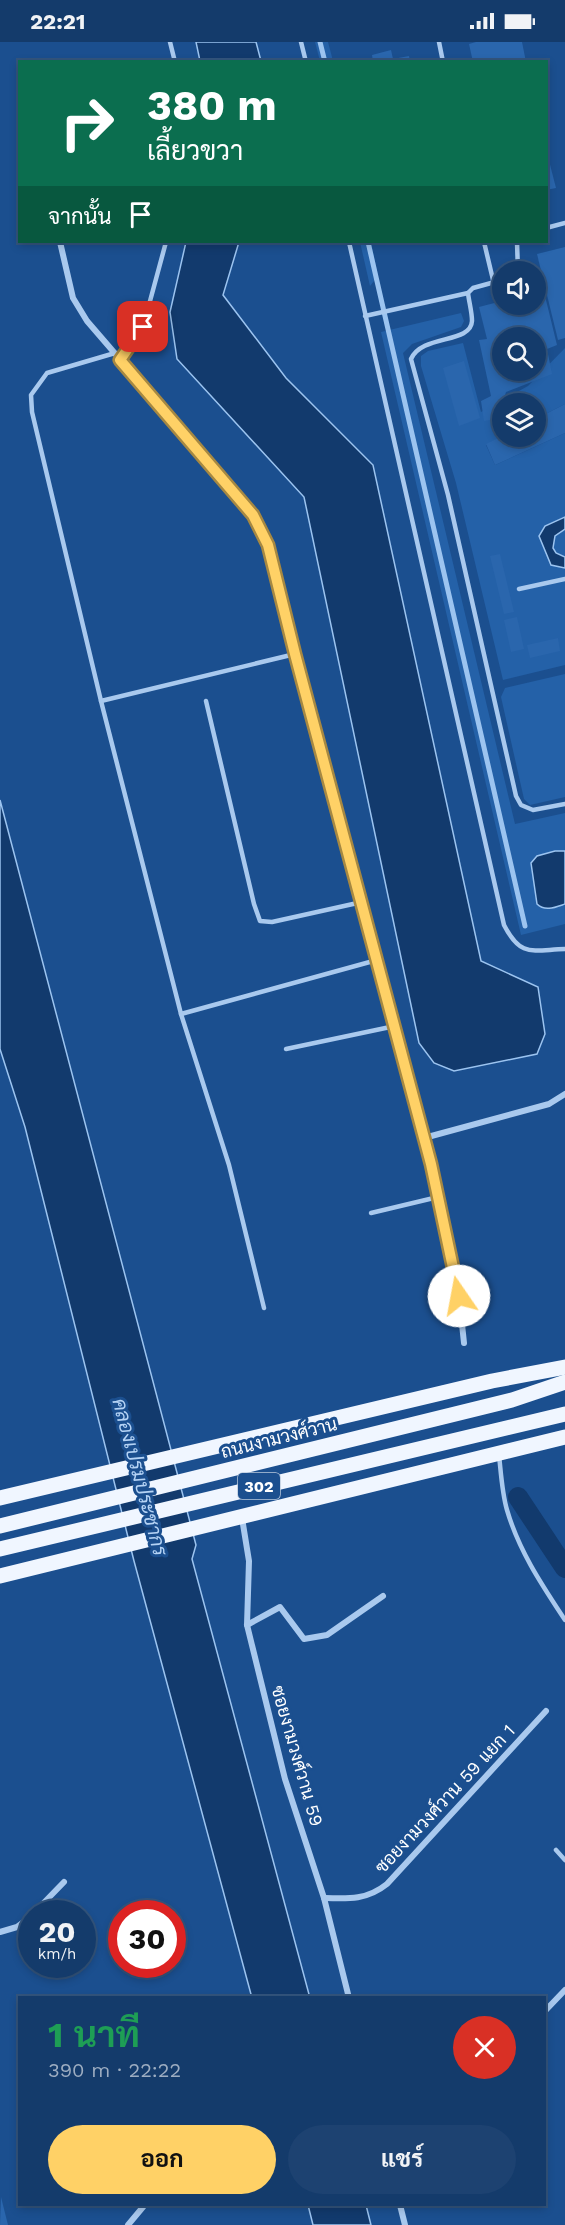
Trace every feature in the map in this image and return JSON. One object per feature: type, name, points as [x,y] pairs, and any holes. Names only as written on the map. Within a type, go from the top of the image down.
[{"type":"main road","points":[[0,1498],[228,1443],[565,1367]]},
{"type":"main road","name":"ถนนงามวงศ์วาน","points":[[0,1526],[512,1400],[565,1382]]},
{"type":"main road","name":"302","points":[[0,1549],[518,1423],[565,1414]]},
{"type":"main road","points":[[0,1576],[58,1564],[565,1437]]},
{"type":"street","points":[[60,243],[73,298],[87,321],[253,515],[268,545],[424,1138],[459,1296],[464,1343]]},
{"type":"street","points":[[424,1138],[549,1104],[565,1094]]},
{"type":"street","name":"ซอยงามวงศ์วาน 59","points":[[242,1518],[249,1561],[247,1626],[285,1779],[324,1898],[348,1996]]},
{"type":"street","points":[[247,1626],[280,1607],[304,1639],[327,1635],[383,1596]]},
{"type":"street","name":"ซอยงามวงศ์วาน 59 แยก 1","points":[[324,1898],[357,1899],[374,1894],[387,1884],[546,1711]]},
{"type":"street","points":[[47,1900],[64,1882]]},
{"type":"street","points":[[0,1932],[18,1926]]},
{"type":"street","points":[[546,2010],[565,1990]]},
{"type":"street","points":[[400,2206],[405,2225]]},
{"type":"street","points":[[128,2225],[143,2207]]},
{"type":"lane","points":[[170,42],[174,60]]},
{"type":"lane","points":[[301,42],[306,60]]},
{"type":"lane","points":[[439,42],[443,60]]},
{"type":"lane","points":[[548,227],[565,223]]},
{"type":"lane","points":[[120,360],[143,327],[166,243]]},
{"type":"lane","points":[[349,243],[504,925],[519,947],[529,950],[565,949]]},
{"type":"lane","points":[[484,243],[492,276]]},
{"type":"lane","points":[[517,243],[518,261]]},
{"type":"lane","points":[[365,316],[468,293],[473,288],[492,284]]},
{"type":"lane","points":[[468,293],[472,320],[470,329],[463,335],[429,343],[415,351],[411,359],[448,495],[516,796],[521,805],[533,810],[565,804]]},
{"type":"lane","points":[[115,353],[47,373],[30,395],[32,412],[101,701],[181,1014],[229,1165],[264,1308]]},
{"type":"lane","points":[[519,589],[565,579]]},
{"type":"lane","points":[[101,701],[295,654]]},
{"type":"lane","points":[[206,701],[260,921],[272,922],[362,902]]},
{"type":"lane","points":[[181,1014],[377,960]]},
{"type":"lane","points":[[286,1049],[395,1026]]},
{"type":"lane","points":[[371,1213],[438,1197]]},
{"type":"lane","points":[[499,1455],[506,1508],[516,1535],[529,1564],[565,1620]]},
{"type":"lane","points":[[556,1850],[565,1860]]},
{"type":"shaded area","points":[[315,42],[328,42],[333,60],[320,60]]},
{"type":"shaded area","points":[[360,243],[371,243],[378,276],[370,286]]},
{"type":"shaded area","points":[[461,313],[464,321],[461,327],[412,344],[403,353],[515,824],[565,813],[565,924],[521,935],[381,332]]},
{"type":"shaded area","points":[[463,343],[481,412],[492,406],[492,442],[486,445],[495,465],[534,447],[546,447],[546,442],[565,433],[565,665],[503,680],[456,483],[421,366],[421,356],[428,351]]},
{"type":"shaded area","points":[[565,348],[565,404],[546,414],[546,393],[515,393],[533,381],[546,381],[546,368]]},
{"type":"shaded area","points":[[565,674],[565,797],[530,805],[524,799],[501,697],[505,688]]},
{"type":"water","points":[[196,42],[256,42],[261,60],[200,60]]},
{"type":"water","points":[[186,243],[239,243],[223,295],[286,378],[373,465],[481,961],[538,987],[545,1034],[537,1054],[454,1071],[434,1063],[419,1043],[304,497],[177,359],[170,312]]},
{"type":"water","points":[[565,517],[565,529],[555,536],[553,548],[556,553],[565,557],[565,568],[551,565],[539,536],[545,526]]},
{"type":"water","name":"คลองเปรมประชากร","points":[[0,800],[196,1545],[192,1559],[309,1996],[251,1996],[134,1561],[25,1127],[0,1049]]},
{"type":"water","points":[[565,851],[565,904],[543,908],[537,904],[531,863],[537,856]]},
{"type":"water","points":[[308,2206],[366,2206],[371,2225],[313,2225]]},
{"type":"building","points":[[522,42],[526,60],[473,60],[469,44]]},
{"type":"building","points":[[391,50],[393,59],[409,56],[410,60],[373,60],[372,55]]},
{"type":"building","points":[[548,157],[556,188],[548,190]]},
{"type":"building","points":[[565,247],[565,338],[558,340],[546,291],[546,261],[539,261],[537,254]]},
{"type":"building","points":[[546,300],[557,345],[547,349],[552,374],[546,376],[546,327],[492,327],[492,381],[534,381],[506,393],[492,393],[492,420],[484,421],[481,401],[491,396],[479,340],[487,339],[479,307],[492,304],[492,315],[546,315]]},
{"type":"building","points":[[464,361],[480,418],[459,426],[443,368]]},
{"type":"building","points":[[565,404],[565,433],[546,442],[546,414]]},
{"type":"building","points":[[492,441],[492,447],[534,447],[495,465],[486,444]]},
{"type":"building","points":[[500,554],[514,612],[504,614],[490,556]]},
{"type":"building","points":[[517,617],[524,649],[511,652],[504,620]]},
{"type":"building","points":[[558,638],[560,651],[530,658],[527,645]]},
{"type":"building","points":[[1,2197],[8,2225],[0,2225]]},
{"type":"waterway","points":[[320,42],[324,60]]},
{"type":"waterway","points":[[368,243],[525,926]]},
{"type":"waterway","points":[[518,1497],[565,1568]]},
{"type":"route","points":[[143,327],[120,360],[253,515],[268,545],[431,1164],[459,1296]]}]
